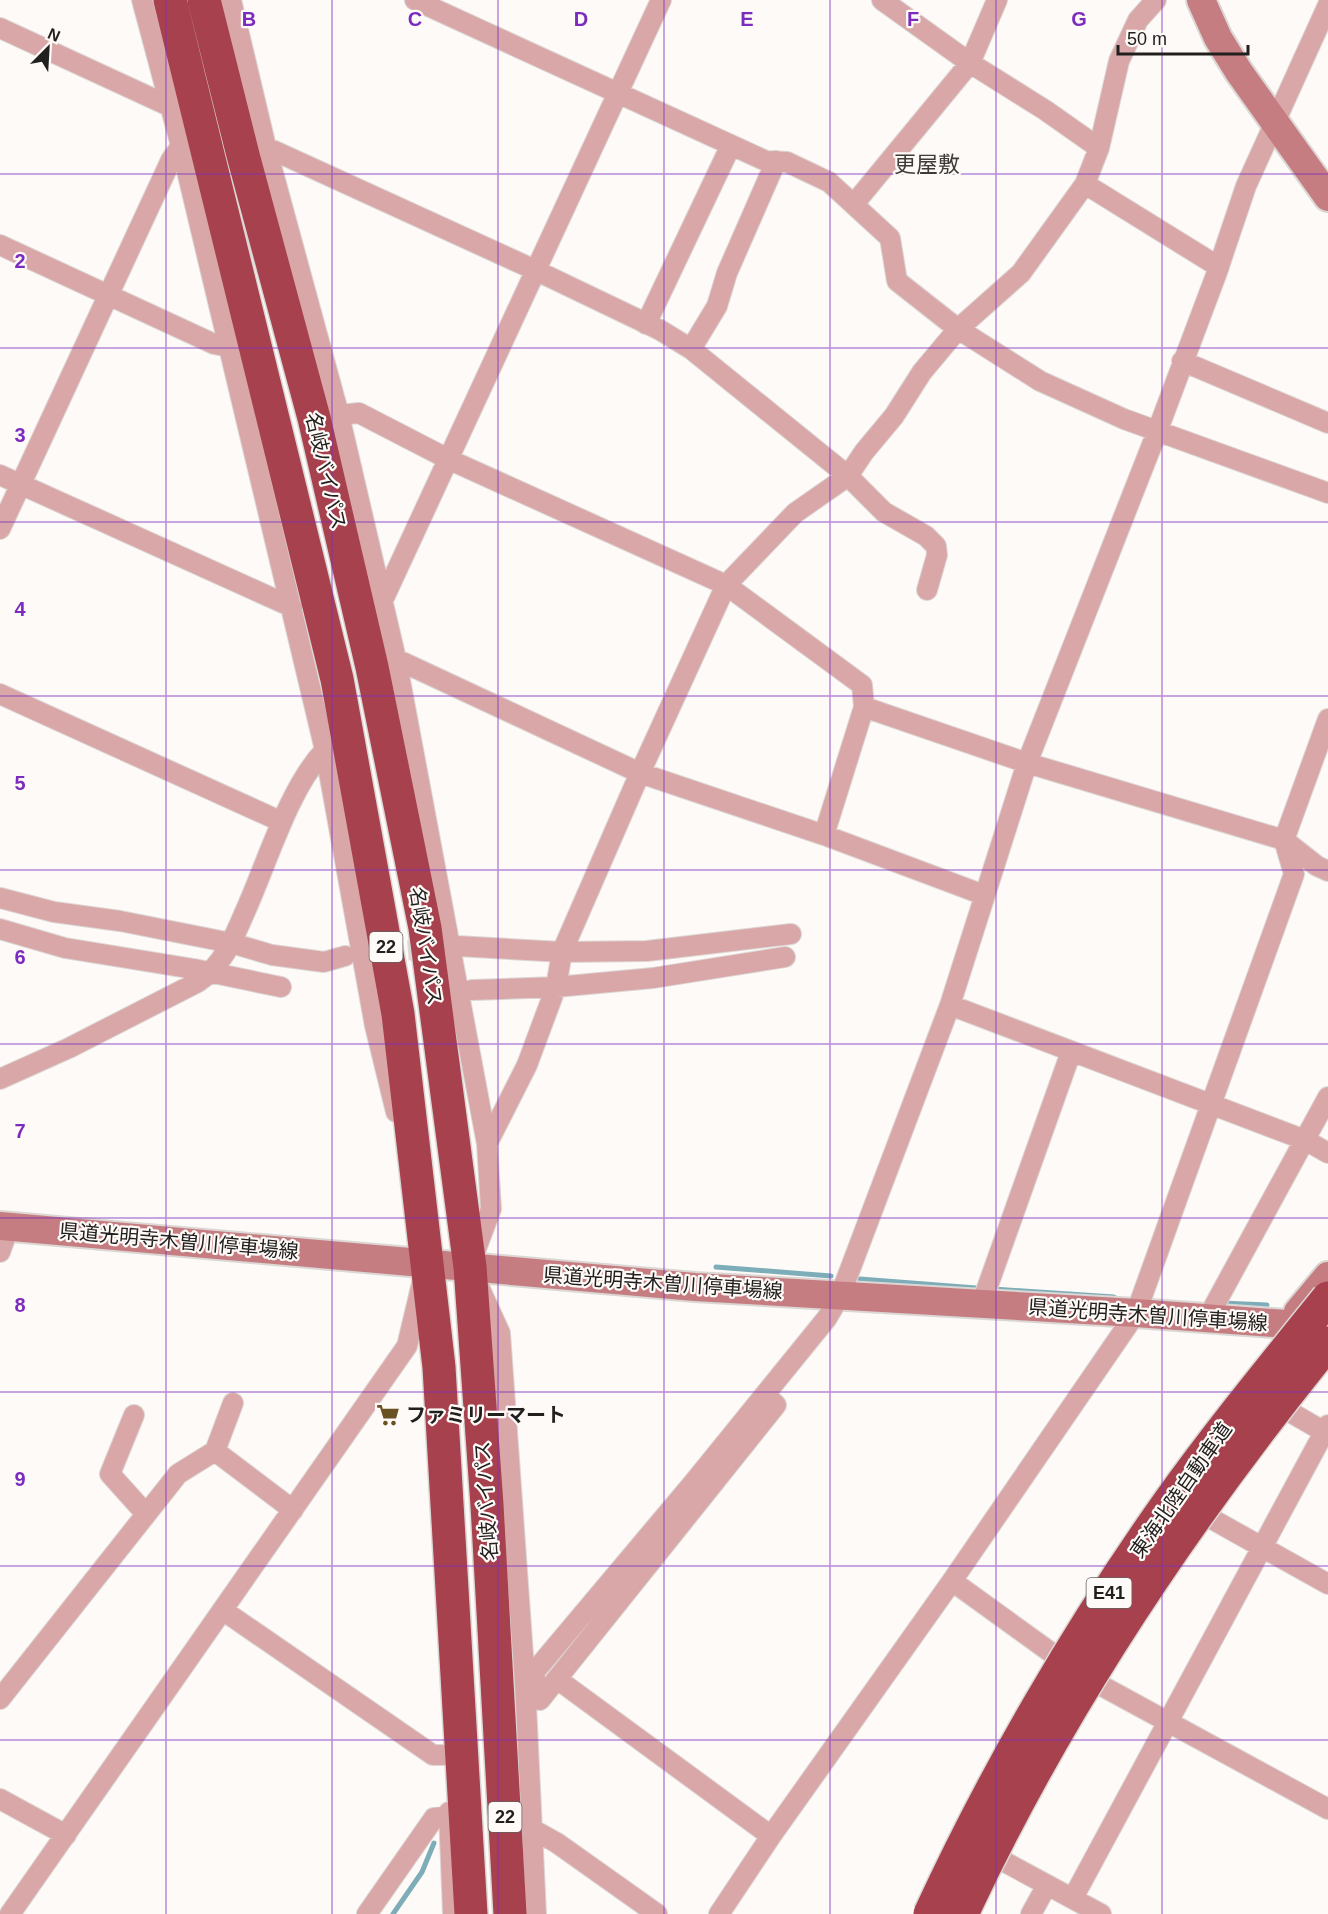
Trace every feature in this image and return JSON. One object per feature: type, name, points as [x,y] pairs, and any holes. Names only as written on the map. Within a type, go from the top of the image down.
[{"type":"highway","name":"名岐バイパス","points":[[170,0],[337,679],[398,1014],[439,1367],[471,1914]]},
{"type":"highway","name":"名岐バイパス","points":[[204,0],[314,418],[372,667],[425,928],[470,1267],[487,1506],[510,1914]]},
{"type":"highway","name":"東海北陸自動車道","points":[[930,1914],[1010,1756],[1090,1622],[1169,1503],[1252,1391],[1328,1298]]},
{"type":"highway","name":"東海北陸自動車道","points":[[962,1914],[1040,1761],[1115,1634],[1192,1521],[1275,1408],[1328,1343]]},
{"type":"main road","points":[[1201,0],[1218,38],[1328,197]]},
{"type":"main road","name":"県道光明寺木曽川停車場線","points":[[3,1235],[426,1263],[695,1287],[1136,1313],[1328,1327]]},
{"type":"main road","points":[[914,1914],[953,1832],[1053,1654],[1162,1489],[1240,1383],[1328,1276]]},
{"type":"main road","points":[[977,1914],[1052,1770],[1154,1602],[1210,1518],[1328,1365]]},
{"type":"street","points":[[142,0],[181,146],[325,750],[375,1026],[421,1214]]},
{"type":"street","points":[[244,0],[233,9],[266,147],[339,415],[383,600],[487,1144],[491,1209],[470,1267],[500,1333],[529,1678],[536,1914]]},
{"type":"street","points":[[415,0],[766,161],[787,162],[830,182],[890,238],[897,281],[958,329],[1040,381],[1157,432],[1326,487]]},
{"type":"street","points":[[383,600],[450,460],[535,270],[661,0]]},
{"type":"street","points":[[882,0],[970,63],[1045,110],[1099,148]]},
{"type":"street","points":[[854,204],[970,63],[997,0]]},
{"type":"street","points":[[487,1144],[527,1065],[556,987],[562,952],[640,773],[726,585],[795,513],[848,476],[864,452],[894,416],[922,372],[958,329],[1021,273],[1085,184],[1099,148],[1119,61],[1138,20],[1156,0]]},
{"type":"street","points":[[529,1678],[765,1395],[827,1318],[840,1296],[950,1005],[1027,763],[1157,432],[1219,267],[1246,186],[1328,5]]},
{"type":"street","points":[[0,28],[170,106]]},
{"type":"street","points":[[646,324],[730,145]]},
{"type":"street","points":[[0,530],[171,160],[181,146]]},
{"type":"street","points":[[266,147],[535,270],[646,324],[691,349],[848,476],[884,512],[926,536],[936,546],[938,555],[927,590]]},
{"type":"street","points":[[691,349],[717,306],[727,273],[776,161]]},
{"type":"street","points":[[1085,184],[1219,267]]},
{"type":"street","points":[[0,245],[214,344],[229,347]]},
{"type":"street","points":[[1182,361],[1328,423]]},
{"type":"street","points":[[339,415],[358,413],[450,460],[726,585],[862,685],[864,707],[824,835]]},
{"type":"street","points":[[0,475],[292,607]]},
{"type":"street","points":[[396,659],[640,773],[824,835],[984,895]]},
{"type":"street","points":[[0,694],[282,822]]},
{"type":"street","points":[[864,707],[1027,763],[1284,840],[1317,866],[1328,871]]},
{"type":"street","points":[[719,1914],[1136,1313],[1294,874],[1284,840],[1328,719]]},
{"type":"street","points":[[0,1079],[69,1048],[198,982],[212,972],[231,943],[282,822],[313,763],[325,750]]},
{"type":"street","points":[[0,898],[54,912],[120,921],[231,943],[272,955],[324,962],[345,956]]},
{"type":"street","points":[[0,929],[65,948],[212,972],[281,987]]},
{"type":"street","points":[[457,946],[562,952],[647,951],[791,934]]},
{"type":"street","points":[[472,990],[556,987],[653,978],[785,957]]},
{"type":"street","points":[[950,1005],[1305,1140],[1328,1153]]},
{"type":"street","points":[[981,1305],[1071,1052]]},
{"type":"street","points":[[1207,1318],[1328,1097]]},
{"type":"street","points":[[10,1914],[224,1611],[407,1346],[426,1263]]},
{"type":"street","points":[[529,1678],[540,1700],[776,1405],[765,1395]]},
{"type":"street","points":[[0,1699],[178,1474],[215,1451],[233,1403]]},
{"type":"street","points":[[1073,1898],[1327,1430],[1290,1412]]},
{"type":"street","points":[[134,1414],[110,1474],[146,1514]]},
{"type":"street","points":[[215,1451],[293,1510]]},
{"type":"street","points":[[1210,1518],[1328,1584]]},
{"type":"street","points":[[952,1581],[1053,1654],[1102,1686],[1328,1809]]},
{"type":"street","points":[[224,1611],[433,1755],[446,1755]]},
{"type":"street","points":[[557,1679],[771,1836]]},
{"type":"street","points":[[453,1914],[446,1755],[447,1729],[460,1702]]},
{"type":"street","points":[[0,1799],[66,1835]]},
{"type":"street","points":[[367,1914],[435,1818],[449,1816]]},
{"type":"street","points":[[532,1829],[557,1843],[657,1914]]},
{"type":"street","points":[[1004,1861],[1101,1914]]},
{"type":"street","points":[[1032,1914],[1047,1885]]},
{"type":"waterway","points":[[716,1267],[831,1276]]},
{"type":"waterway","points":[[860,1279],[976,1288]]},
{"type":"waterway","points":[[993,1289],[1114,1297]]},
{"type":"waterway","points":[[1221,1303],[1267,1305]]},
{"type":"waterway","points":[[393,1914],[422,1872],[434,1843]]},
{"type":"tunnel","points":[[378,953],[438,948]]},
{"type":"place","name":"ファミリーマート","points":[[388,1415]]},
{"type":"district","name":"更屋敷","points":[[927,164]]}]
